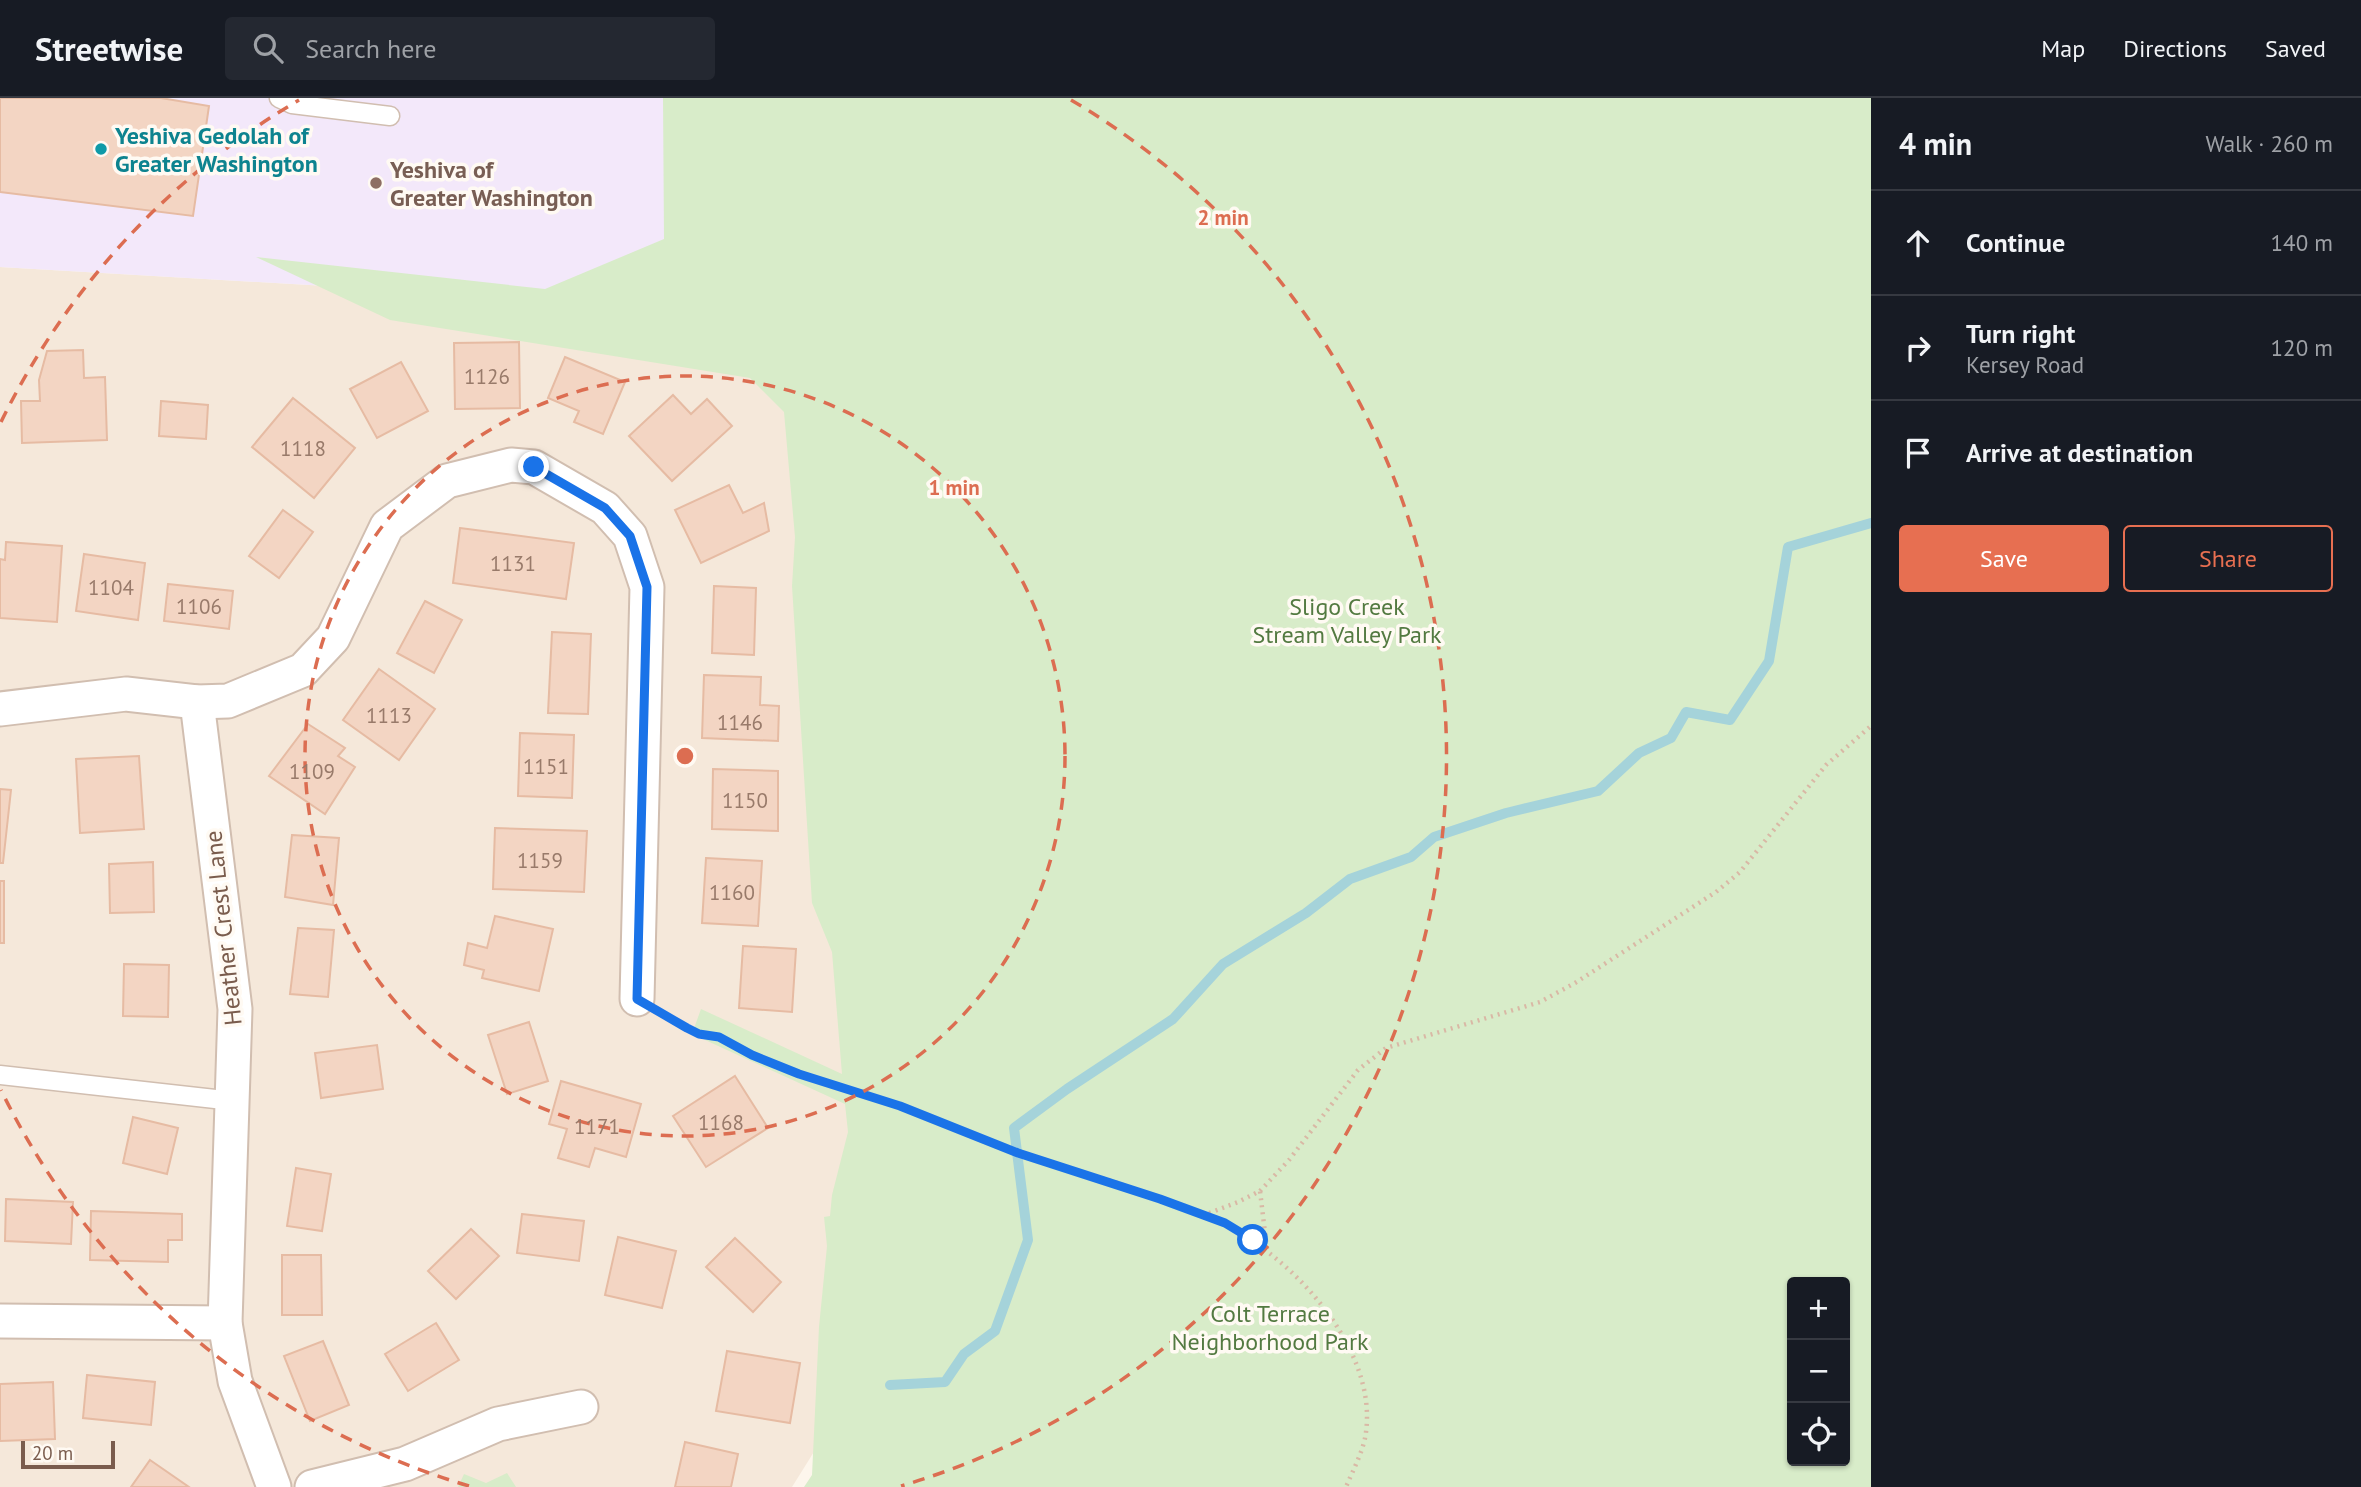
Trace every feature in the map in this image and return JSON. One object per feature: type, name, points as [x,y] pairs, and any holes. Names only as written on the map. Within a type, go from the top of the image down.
[{"type":"street","points":[[0,709],[127,694],[197,702],[228,701],[303,670],[332,638],[387,526],[447,481],[511,465],[534,467],[605,508],[630,536],[647,587],[637,999]]},
{"type":"street","name":"Heather Crest Lane","points":[[197,702],[235,1009],[225,1323],[235,1381],[274,1487]]},
{"type":"street","points":[[0,1321],[225,1323]]},
{"type":"street","points":[[312,1487],[405,1464],[498,1424],[581,1407]]},
{"type":"lane","points":[[279,98],[292,104],[390,116]]},
{"type":"lane","points":[[0,1075],[233,1101]]},
{"type":"path","points":[[1204,1215],[1260,1191],[1289,1160],[1358,1070],[1386,1048],[1540,1002],[1716,892],[1740,872],[1826,765],[1871,726]]},
{"type":"path","points":[[637,999],[687,1028],[727,1041],[752,1055],[799,1074],[900,1106],[1018,1153],[1112,1181],[1204,1215],[1225,1223],[1267,1249],[1311,1292],[1329,1315],[1362,1376],[1366,1432],[1346,1487]]},
{"type":"path","points":[[1260,1191],[1267,1249]]},
{"type":"shaded area","name":"Yeshiva of Greater Washington","points":[[0,98],[750,98],[752,311],[0,267]]},
{"type":"shaded area","points":[[0,267],[842,316],[860,1378],[792,1487],[0,1487]]},
{"type":"green space","name":"Sligo Creek Stream Valley Park","points":[[663,98],[1871,98],[1871,1487],[804,1487],[812,1475],[819,1327],[827,1246],[824,1217],[830,1216],[832,1195],[848,1132],[845,1104],[692,1034],[701,1009],[842,1074],[832,952],[812,903],[792,586],[795,537],[784,412],[750,378],[390,320],[256,257],[545,289],[664,239]]},
{"type":"green space","points":[[507,1473],[516,1487],[458,1487],[464,1474],[486,1483]]},
{"type":"building","name":"Yeshiva Gedolah of Greater Washington","points":[[0,98],[161,98],[209,106],[193,216],[0,192]]},
{"type":"building","points":[[519,342],[520,408],[455,409],[454,343]]},
{"type":"building","points":[[83,350],[84,378],[105,377],[107,440],[22,443],[21,401],[40,401],[39,380],[47,351]]},
{"type":"building","points":[[565,357],[625,382],[603,434],[574,422],[579,411],[548,398]]},
{"type":"building","points":[[401,362],[428,411],[377,438],[350,389]]},
{"type":"building","points":[[673,395],[691,414],[707,399],[732,426],[672,481],[629,436]]},
{"type":"building","points":[[293,398],[355,448],[314,498],[252,447]]},
{"type":"building","points":[[161,401],[208,405],[206,439],[159,436]]},
{"type":"building","points":[[729,485],[743,513],[764,503],[769,531],[701,563],[675,510]]},
{"type":"building","points":[[283,510],[313,532],[279,578],[249,556]]},
{"type":"building","points":[[460,528],[574,543],[566,599],[453,583]]},
{"type":"building","points":[[6,542],[62,546],[57,622],[0,618],[0,559],[5,560]]},
{"type":"building","points":[[84,554],[145,563],[138,620],[76,611]]},
{"type":"building","points":[[168,584],[233,591],[229,629],[164,621]]},
{"type":"building","points":[[714,586],[756,588],[754,655],[712,653]]},
{"type":"building","points":[[425,601],[462,620],[434,673],[397,653]]},
{"type":"building","points":[[552,632],[591,634],[588,714],[548,713]]},
{"type":"building","points":[[379,669],[435,709],[399,760],[343,720]]},
{"type":"building","points":[[704,675],[761,677],[760,705],[779,706],[778,741],[702,738]]},
{"type":"building","points":[[308,724],[345,748],[338,756],[355,767],[325,814],[269,776]]},
{"type":"building","points":[[520,733],[574,735],[572,798],[518,796]]},
{"type":"building","points":[[139,756],[144,829],[80,833],[76,759]]},
{"type":"building","points":[[713,769],[778,771],[778,831],[712,829]]},
{"type":"building","points":[[0,789],[11,790],[3,863],[0,863]]},
{"type":"building","points":[[495,828],[587,831],[584,892],[493,889]]},
{"type":"building","points":[[292,835],[339,838],[333,905],[285,897]]},
{"type":"building","points":[[706,858],[762,861],[758,926],[702,923]]},
{"type":"building","points":[[153,862],[154,912],[110,913],[109,864]]},
{"type":"building","points":[[0,881],[4,881],[4,943],[0,943]]},
{"type":"building","points":[[495,916],[553,929],[539,991],[482,978],[484,970],[464,965],[468,943],[487,948]]},
{"type":"building","points":[[298,928],[334,930],[328,997],[290,994]]},
{"type":"building","points":[[743,946],[796,949],[792,1012],[739,1008]]},
{"type":"building","points":[[124,964],[169,965],[168,1017],[123,1016]]},
{"type":"building","points":[[529,1022],[548,1081],[507,1094],[488,1035]]},
{"type":"building","points":[[377,1045],[383,1089],[321,1098],[315,1053]]},
{"type":"building","points":[[735,1076],[768,1128],[706,1167],[673,1116]]},
{"type":"building","points":[[561,1081],[641,1104],[626,1157],[595,1148],[589,1167],[558,1158],[567,1129],[549,1124]]},
{"type":"building","points":[[133,1117],[178,1128],[167,1174],[123,1163]]},
{"type":"building","points":[[296,1168],[331,1174],[322,1231],[287,1226]]},
{"type":"building","points":[[6,1199],[73,1202],[71,1244],[5,1241]]},
{"type":"building","points":[[91,1211],[182,1214],[182,1240],[168,1240],[168,1262],[90,1260]]},
{"type":"building","points":[[522,1214],[584,1221],[579,1261],[517,1253]]},
{"type":"building","points":[[471,1229],[499,1256],[456,1299],[428,1271]]},
{"type":"building","points":[[618,1237],[676,1251],[662,1308],[605,1295]]},
{"type":"building","points":[[735,1238],[781,1282],[753,1312],[706,1267]]},
{"type":"building","points":[[282,1255],[321,1255],[322,1315],[282,1315]]},
{"type":"building","points":[[436,1323],[459,1360],[408,1391],[385,1354]]},
{"type":"building","points":[[323,1341],[349,1405],[310,1421],[284,1356]]},
{"type":"building","points":[[727,1351],[800,1363],[790,1423],[716,1411]]},
{"type":"building","points":[[87,1375],[155,1382],[151,1425],[83,1418]]},
{"type":"building","points":[[53,1382],[55,1439],[0,1441],[0,1384]]},
{"type":"building","points":[[685,1442],[738,1454],[731,1487],[675,1487]]},
{"type":"building","points":[[150,1460],[189,1487],[131,1487]]},
{"type":"waterway","points":[[890,1385],[945,1382],[964,1354],[995,1331],[1028,1240],[1014,1128],[1067,1089],[1173,1019],[1223,964],[1306,913],[1350,879],[1411,857],[1434,837],[1506,813],[1598,791],[1639,753],[1671,738],[1686,712],[1730,720],[1769,661],[1788,547],[1871,523]]},
{"type":"place","name":"Yeshiva Gedolah of Greater Washington","points":[[101,149]]},
{"type":"place","name":"Yeshiva of Greater Washington","points":[[376,183]]},
{"type":"route","points":[[534,467],[605,508],[630,536],[647,587],[637,999],[699,1034],[719,1037],[752,1055],[799,1074],[900,1106],[1018,1153],[1112,1181],[1225,1223],[1253,1240]]},
{"type":"park label","name":"Colt Terrace Neighborhood Park","points":[[1270,1327]]}]
